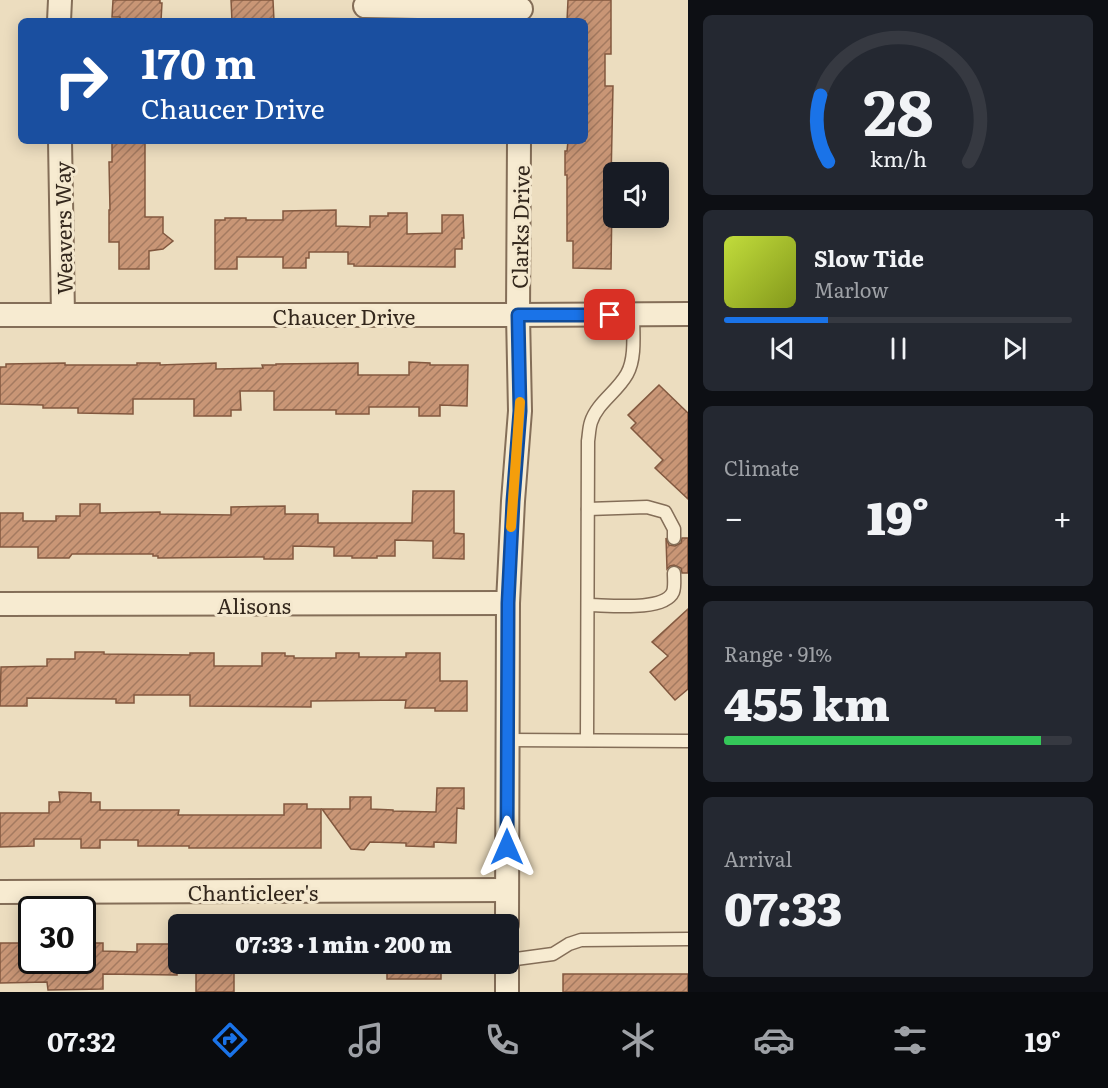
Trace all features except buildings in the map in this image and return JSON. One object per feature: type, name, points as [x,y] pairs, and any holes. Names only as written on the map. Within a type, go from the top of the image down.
[{"type":"street","points":[[59,18],[60,0]]},
{"type":"street","points":[[365,6],[520,10]]},
{"type":"street","name":"Weavers Way","points":[[60,144],[63,315]]},
{"type":"street","name":"Clarks Drive","points":[[507,914],[508,603],[520,411],[519,144]]},
{"type":"street","name":"Chaucer Drive","points":[[0,315],[688,314]]},
{"type":"street","name":"Alisons","points":[[0,604],[508,603]]},
{"type":"street","name":"Chanticleer's","points":[[0,892],[507,890]]},
{"type":"street","points":[[507,992],[508,974]]},
{"type":"lane","points":[[587,740],[588,441],[591,423],[597,410],[628,372],[632,356],[633,314]]},
{"type":"lane","points":[[588,509],[648,507],[665,512],[674,529],[674,537]]},
{"type":"lane","points":[[588,604],[640,606],[665,601],[674,591],[674,573]]},
{"type":"lane","points":[[507,740],[688,741]]},
{"type":"lane","points":[[519,960],[553,954],[581,940],[688,939]]},
{"type":"slow traffic","points":[[511,527],[520,402]]},
{"type":"route","points":[[507,847],[508,603],[520,411],[518,315],[610,315]]}]
